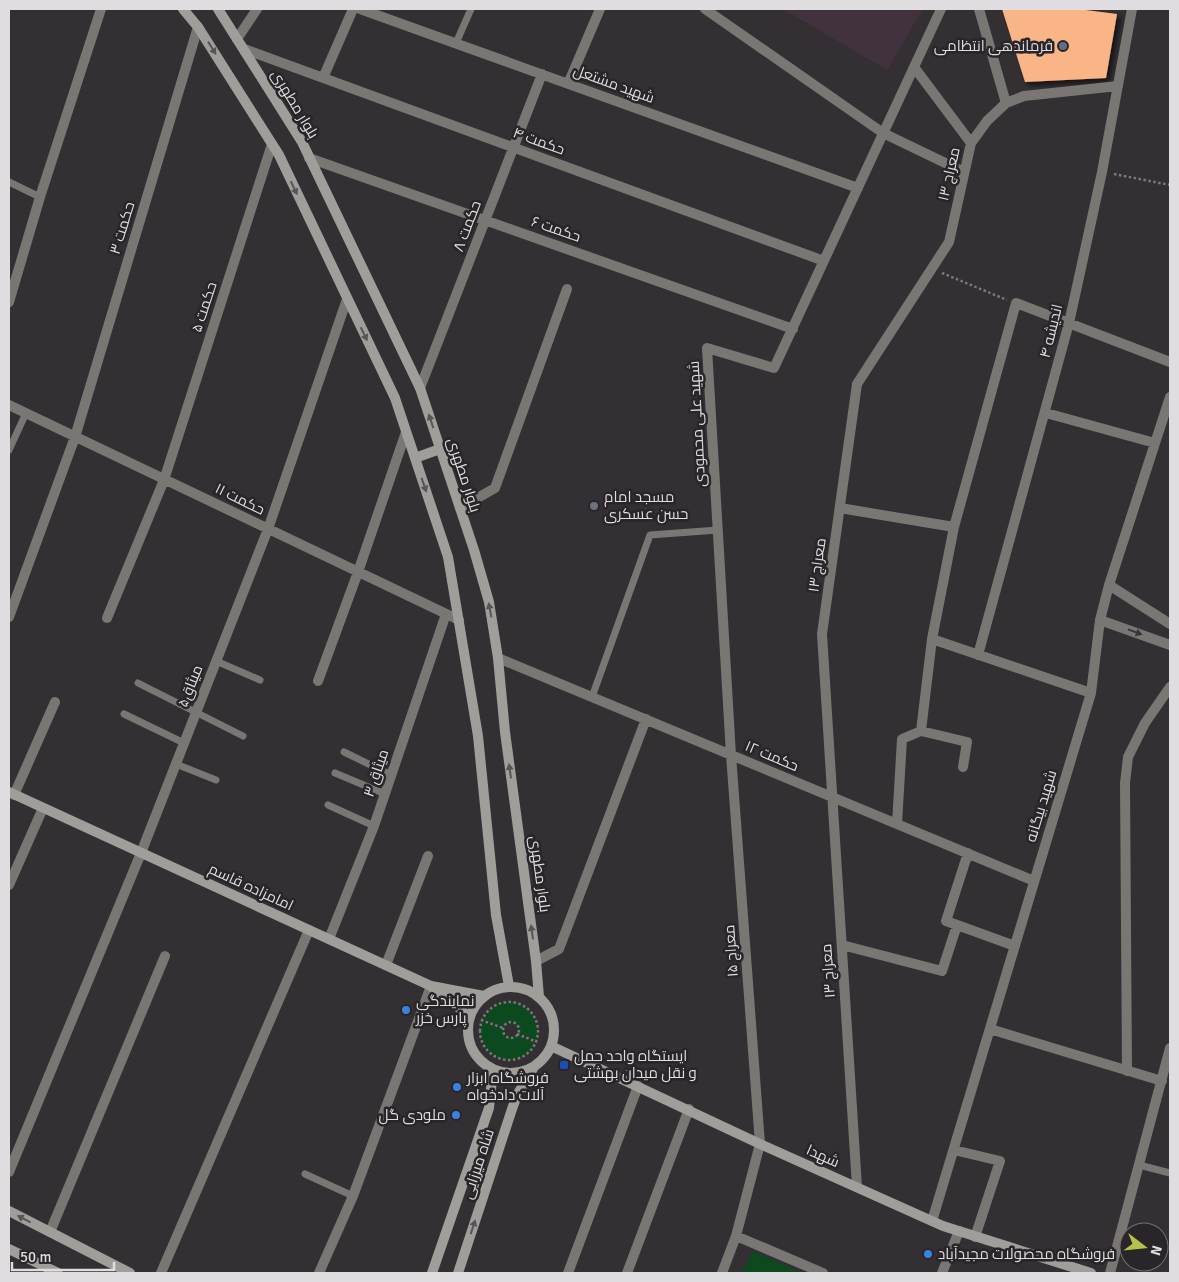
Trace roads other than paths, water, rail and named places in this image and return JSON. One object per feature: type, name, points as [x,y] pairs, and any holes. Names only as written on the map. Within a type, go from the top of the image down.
[{"type":"street","points":[[9,302],[40,197],[101,9]]},
{"type":"street","points":[[183,9],[198,26],[272,144],[395,398],[448,557],[478,736],[496,915],[508,986]]},
{"type":"street","name":"بلوار مطهری","points":[[218,9],[302,142],[310,158],[420,388],[460,508],[489,602],[498,658],[505,732],[536,961],[539,998]]},
{"type":"street","points":[[237,39],[257,9]]},
{"type":"street","points":[[323,78],[353,9]]},
{"type":"street","name":"شهید مشتعل","points":[[360,9],[858,188]]},
{"type":"street","points":[[568,84],[600,9]]},
{"type":"street","points":[[705,9],[883,133],[964,172]]},
{"type":"street","name":"شهید علی محمودی","points":[[731,755],[707,348],[774,368],[941,9]]},
{"type":"street","points":[[979,9],[1006,103]]},
{"type":"street","name":"اندیشه ۴","points":[[978,655],[1046,414],[1069,323],[1102,172],[1132,9]]},
{"type":"street","name":"حکمت ۳","points":[[9,617],[75,437],[198,26]]},
{"type":"street","name":"حکمت ۴","points":[[244,49],[824,261]]},
{"type":"street","points":[[914,67],[971,143]]},
{"type":"street","name":"حکمت ۸","points":[[420,388],[542,74]]},
{"type":"street","name":"معراج ۱۳","points":[[857,1187],[822,634],[857,384],[949,242],[971,143],[987,121],[1006,103],[1024,96],[1118,86]]},
{"type":"street","name":"حکمت ۵","points":[[107,618],[164,480],[272,144]]},
{"type":"street","name":"حکمت ۶","points":[[310,158],[792,329]]},
{"type":"street","points":[[460,508],[495,488],[567,289]]},
{"type":"street","name":"میثاق۵","points":[[9,1172],[141,853],[268,529],[347,299]]},
{"type":"street","points":[[921,731],[932,639],[954,527],[1016,304],[1170,362]]},
{"type":"street","name":"شهید بیگانه","points":[[932,1221],[1091,693],[1100,620],[1109,585],[1170,397]]},
{"type":"street","name":"حکمت ۱۱","points":[[9,405],[459,620]]},
{"type":"street","points":[[1046,414],[1155,443]]},
{"type":"street","points":[[318,681],[406,432]]},
{"type":"street","points":[[415,458],[440,449]]},
{"type":"street","points":[[840,508],[954,527]]},
{"type":"street","points":[[1109,585],[1170,624]]},
{"type":"street","name":"میثاق ۳","points":[[329,939],[374,826],[446,614]]},
{"type":"street","points":[[1100,620],[1170,645]]},
{"type":"street","points":[[932,639],[1091,693]]},
{"type":"street","name":"حکمت ۱۲","points":[[498,658],[1034,881]]},
{"type":"street","points":[[1127,1071],[1125,783],[1128,757],[1146,723],[1170,688]]},
{"type":"street","points":[[11,794],[55,702]]},
{"type":"street","points":[[536,961],[559,949],[646,719]]},
{"type":"street","points":[[897,824],[902,739],[921,731],[967,742],[962,766]]},
{"type":"street","name":"معراج ۱۵","points":[[722,1273],[736,1236],[760,1144],[731,755]]},
{"type":"street","name":"امامزاده قاسم","points":[[11,794],[431,986],[484,996]]},
{"type":"street","points":[[9,885],[43,808]]},
{"type":"street","points":[[968,853],[946,921],[1015,946]]},
{"type":"street","points":[[386,965],[428,856]]},
{"type":"street","points":[[842,945],[942,972],[957,925]]},
{"type":"street","points":[[161,1273],[309,930]]},
{"type":"street","points":[[50,1232],[164,956]]},
{"type":"street","points":[[319,1273],[353,1196],[431,986],[439,995],[460,1006],[469,1020]]},
{"type":"street","points":[[534,1067],[520,1072],[506,1073],[493,1070],[481,1062],[472,1049],[468,1035],[469,1020],[474,1006],[484,996],[496,989],[508,986],[530,991],[539,998],[550,1012],[554,1024],[551,1046]]},
{"type":"street","points":[[990,1029],[1162,1081]]},
{"type":"street","name":"شهدا","points":[[551,1046],[689,1109],[760,1144],[932,1221],[959,1232],[1091,1273]]},
{"type":"street","name":"شاه میرزایی","points":[[458,1273],[517,1095],[534,1067],[544,1058],[551,1046]]},
{"type":"street","points":[[1110,1273],[1170,1048]]},
{"type":"street","name":"شاه میرزایی","points":[[432,1273],[489,1108],[493,1070]]},
{"type":"street","points":[[568,1273],[638,1086]]},
{"type":"street","points":[[626,1273],[689,1109]]},
{"type":"street","points":[[954,1150],[1000,1161],[975,1237]]},
{"type":"street","points":[[9,1211],[130,1273]]},
{"type":"street","points":[[942,1273],[959,1232]]},
{"type":"street","points":[[736,1236],[823,1273]]},
{"type":"street","points":[[9,1249],[58,1273]]},
{"type":"lane","points":[[456,43],[471,9]]},
{"type":"lane","points":[[9,182],[40,197]]},
{"type":"lane","points":[[9,450],[26,413]]},
{"type":"lane","points":[[592,697],[650,535],[718,530]]},
{"type":"lane","points":[[216,661],[260,680]]},
{"type":"lane","points":[[138,683],[243,736]]},
{"type":"lane","points":[[124,714],[184,743]]},
{"type":"lane","points":[[344,752],[391,775]]},
{"type":"lane","points":[[176,764],[216,780]]},
{"type":"lane","points":[[335,773],[385,794]]},
{"type":"lane","points":[[328,805],[374,826]]},
{"type":"lane","points":[[1139,1165],[1170,1173]]},
{"type":"lane","points":[[305,1174],[353,1196]]},
{"type":"place","name":"فرماندهی انتظامی","points":[[1063,46]]},
{"type":"place","name":"مسجد امام حسن عسکری","points":[[594,506]]},
{"type":"place","name":"نمایندگی پارس خزر","points":[[406,1010]]},
{"type":"place","name":"ایستگاه واحد حمل و نقل میدان بهشتی","points":[[564,1065]]},
{"type":"place","name":"فروشگاه ابزار آلات دادخواه","points":[[457,1087]]},
{"type":"place","name":"ملودی گل","points":[[456,1115]]},
{"type":"place","name":"فروشگاه محصولات مجیدآباد","points":[[928,1254]]}]
